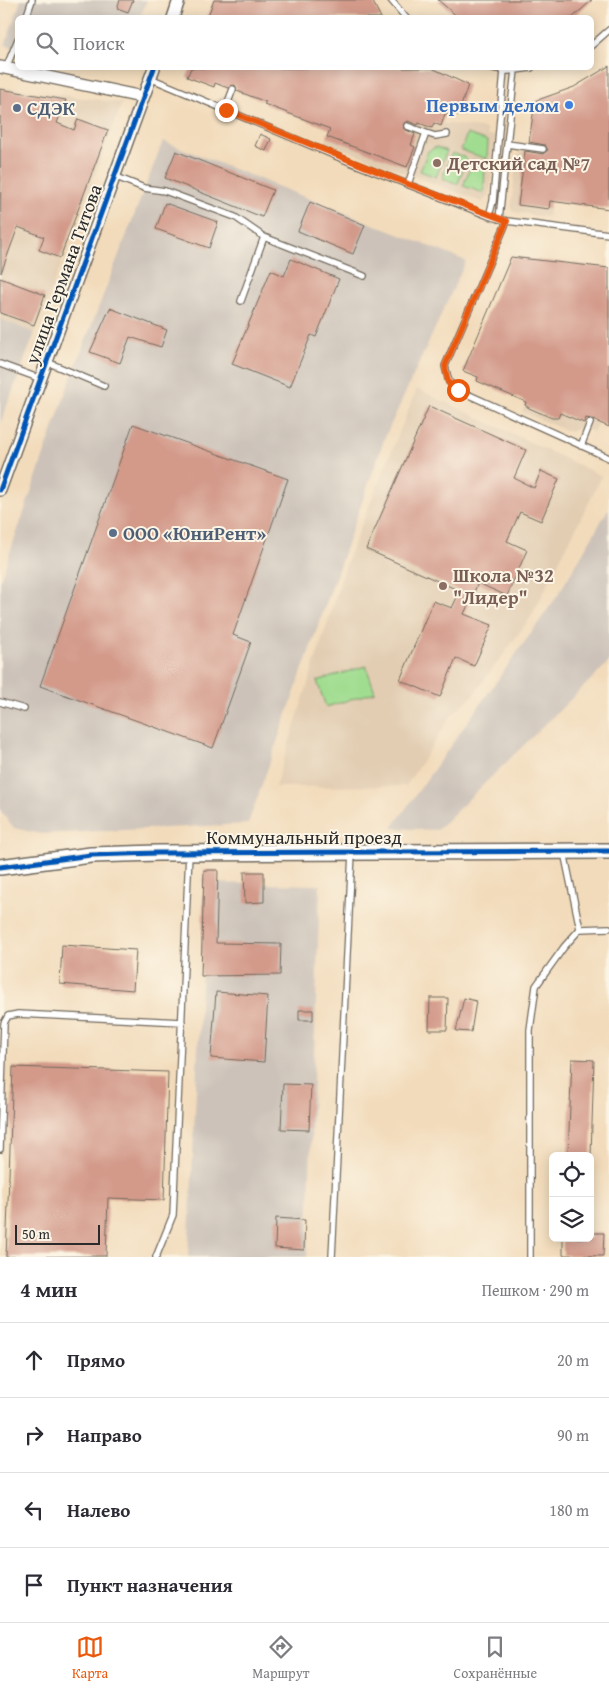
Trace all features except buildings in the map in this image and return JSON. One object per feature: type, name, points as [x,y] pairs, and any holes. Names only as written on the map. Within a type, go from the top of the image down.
[{"type":"street","points":[[174,15],[179,0]]},
{"type":"street","points":[[3,68],[142,97]]},
{"type":"street","name":"улица Германа Титова","points":[[0,490],[152,73]]},
{"type":"street","name":"Коммунальный проезд","points":[[0,867],[91,855],[609,851]]},
{"type":"lane","points":[[27,15],[32,0]]},
{"type":"lane","points":[[391,0],[404,15]]},
{"type":"lane","points":[[594,44],[609,30]]},
{"type":"lane","points":[[3,68],[15,45]]},
{"type":"lane","points":[[489,216],[493,201],[504,70],[515,70],[499,219]]},
{"type":"lane","points":[[152,73],[226,110],[489,216],[507,221],[609,234]]},
{"type":"lane","points":[[226,110],[233,89]]},
{"type":"lane","points":[[407,126],[435,136],[448,134]]},
{"type":"lane","points":[[408,184],[426,133]]},
{"type":"lane","points":[[507,144],[543,149]]},
{"type":"lane","points":[[114,176],[144,188],[165,191],[235,217],[264,237],[364,276]]},
{"type":"lane","points":[[507,221],[445,366],[448,382],[458,390],[609,458]]},
{"type":"lane","points":[[242,301],[264,237]]},
{"type":"lane","points":[[48,362],[104,386]]},
{"type":"lane","points":[[0,364],[41,379]]},
{"type":"lane","points":[[581,446],[590,423]]},
{"type":"lane","points":[[0,702],[24,709]]},
{"type":"lane","points":[[564,852],[580,929]]},
{"type":"lane","points":[[156,1257],[173,1215],[189,853]]},
{"type":"lane","points":[[332,1257],[352,853]]},
{"type":"lane","points":[[530,1257],[530,1030],[536,986],[564,947],[580,929],[609,928]]},
{"type":"lane","points":[[0,1149],[4,1023],[8,1016],[18,1014],[182,1022]]},
{"type":"shaded area","points":[[21,0],[147,0],[141,15],[16,15]]},
{"type":"shaded area","points":[[15,17],[15,48],[5,45]]},
{"type":"shaded area","points":[[0,87],[122,103],[35,333],[0,319]]},
{"type":"shaded area","name":"Детский сад №7","points":[[404,118],[432,128],[434,123],[441,126],[442,123],[487,129],[487,135],[496,136],[490,194],[482,202],[326,142],[330,129]]},
{"type":"shaded area","points":[[163,141],[466,261],[385,437],[248,824],[41,834],[14,828],[0,810],[0,581],[68,386]]},
{"type":"shaded area","name":"Детский сад №7","points":[[521,143],[552,147],[523,198],[550,201],[548,217],[514,212],[511,209],[517,156],[520,154]]},
{"type":"shaded area","points":[[0,319],[35,333],[0,424]]},
{"type":"shaded area","name":"Школа №32 \"Лидер\"","points":[[417,389],[602,476],[531,617],[474,694],[452,715],[406,786],[275,787],[349,555]]},
{"type":"shaded area","points":[[527,400],[584,423],[592,404],[600,408],[594,421],[598,423],[593,432],[581,427],[570,432],[522,412]]},
{"type":"shaded area","points":[[609,508],[609,662],[437,830],[392,828],[558,595]]},
{"type":"shaded area","points":[[206,883],[320,885],[307,1257],[188,1257]]},
{"type":"green space","points":[[467,134],[488,141],[487,159],[461,150]]},
{"type":"green space","points":[[436,147],[447,151],[436,177],[420,171],[428,151]]},
{"type":"green space","points":[[452,153],[467,158],[458,184],[442,178]]},
{"type":"green space","points":[[473,160],[485,165],[484,193],[463,186]]},
{"type":"green space","points":[[366,666],[375,692],[326,707],[317,681]]},
{"type":"cycle path","points":[[0,490],[153,70]]},
{"type":"cycle path","points":[[0,867],[91,855],[158,853],[609,851]]},
{"type":"place","name":"Первым делом","points":[[569,105]]},
{"type":"place","name":"СДЭК","points":[[17,108]]},
{"type":"place","name":"Детский сад №7","points":[[437,163]]},
{"type":"place","name":"ООО «ЮниРент»","points":[[113,533]]},
{"type":"place","name":"Школа №32 \"Лидер\"","points":[[443,586]]},
{"type":"route","points":[[226,110],[350,162],[489,216],[507,221],[445,366],[448,382],[458,390]]}]
